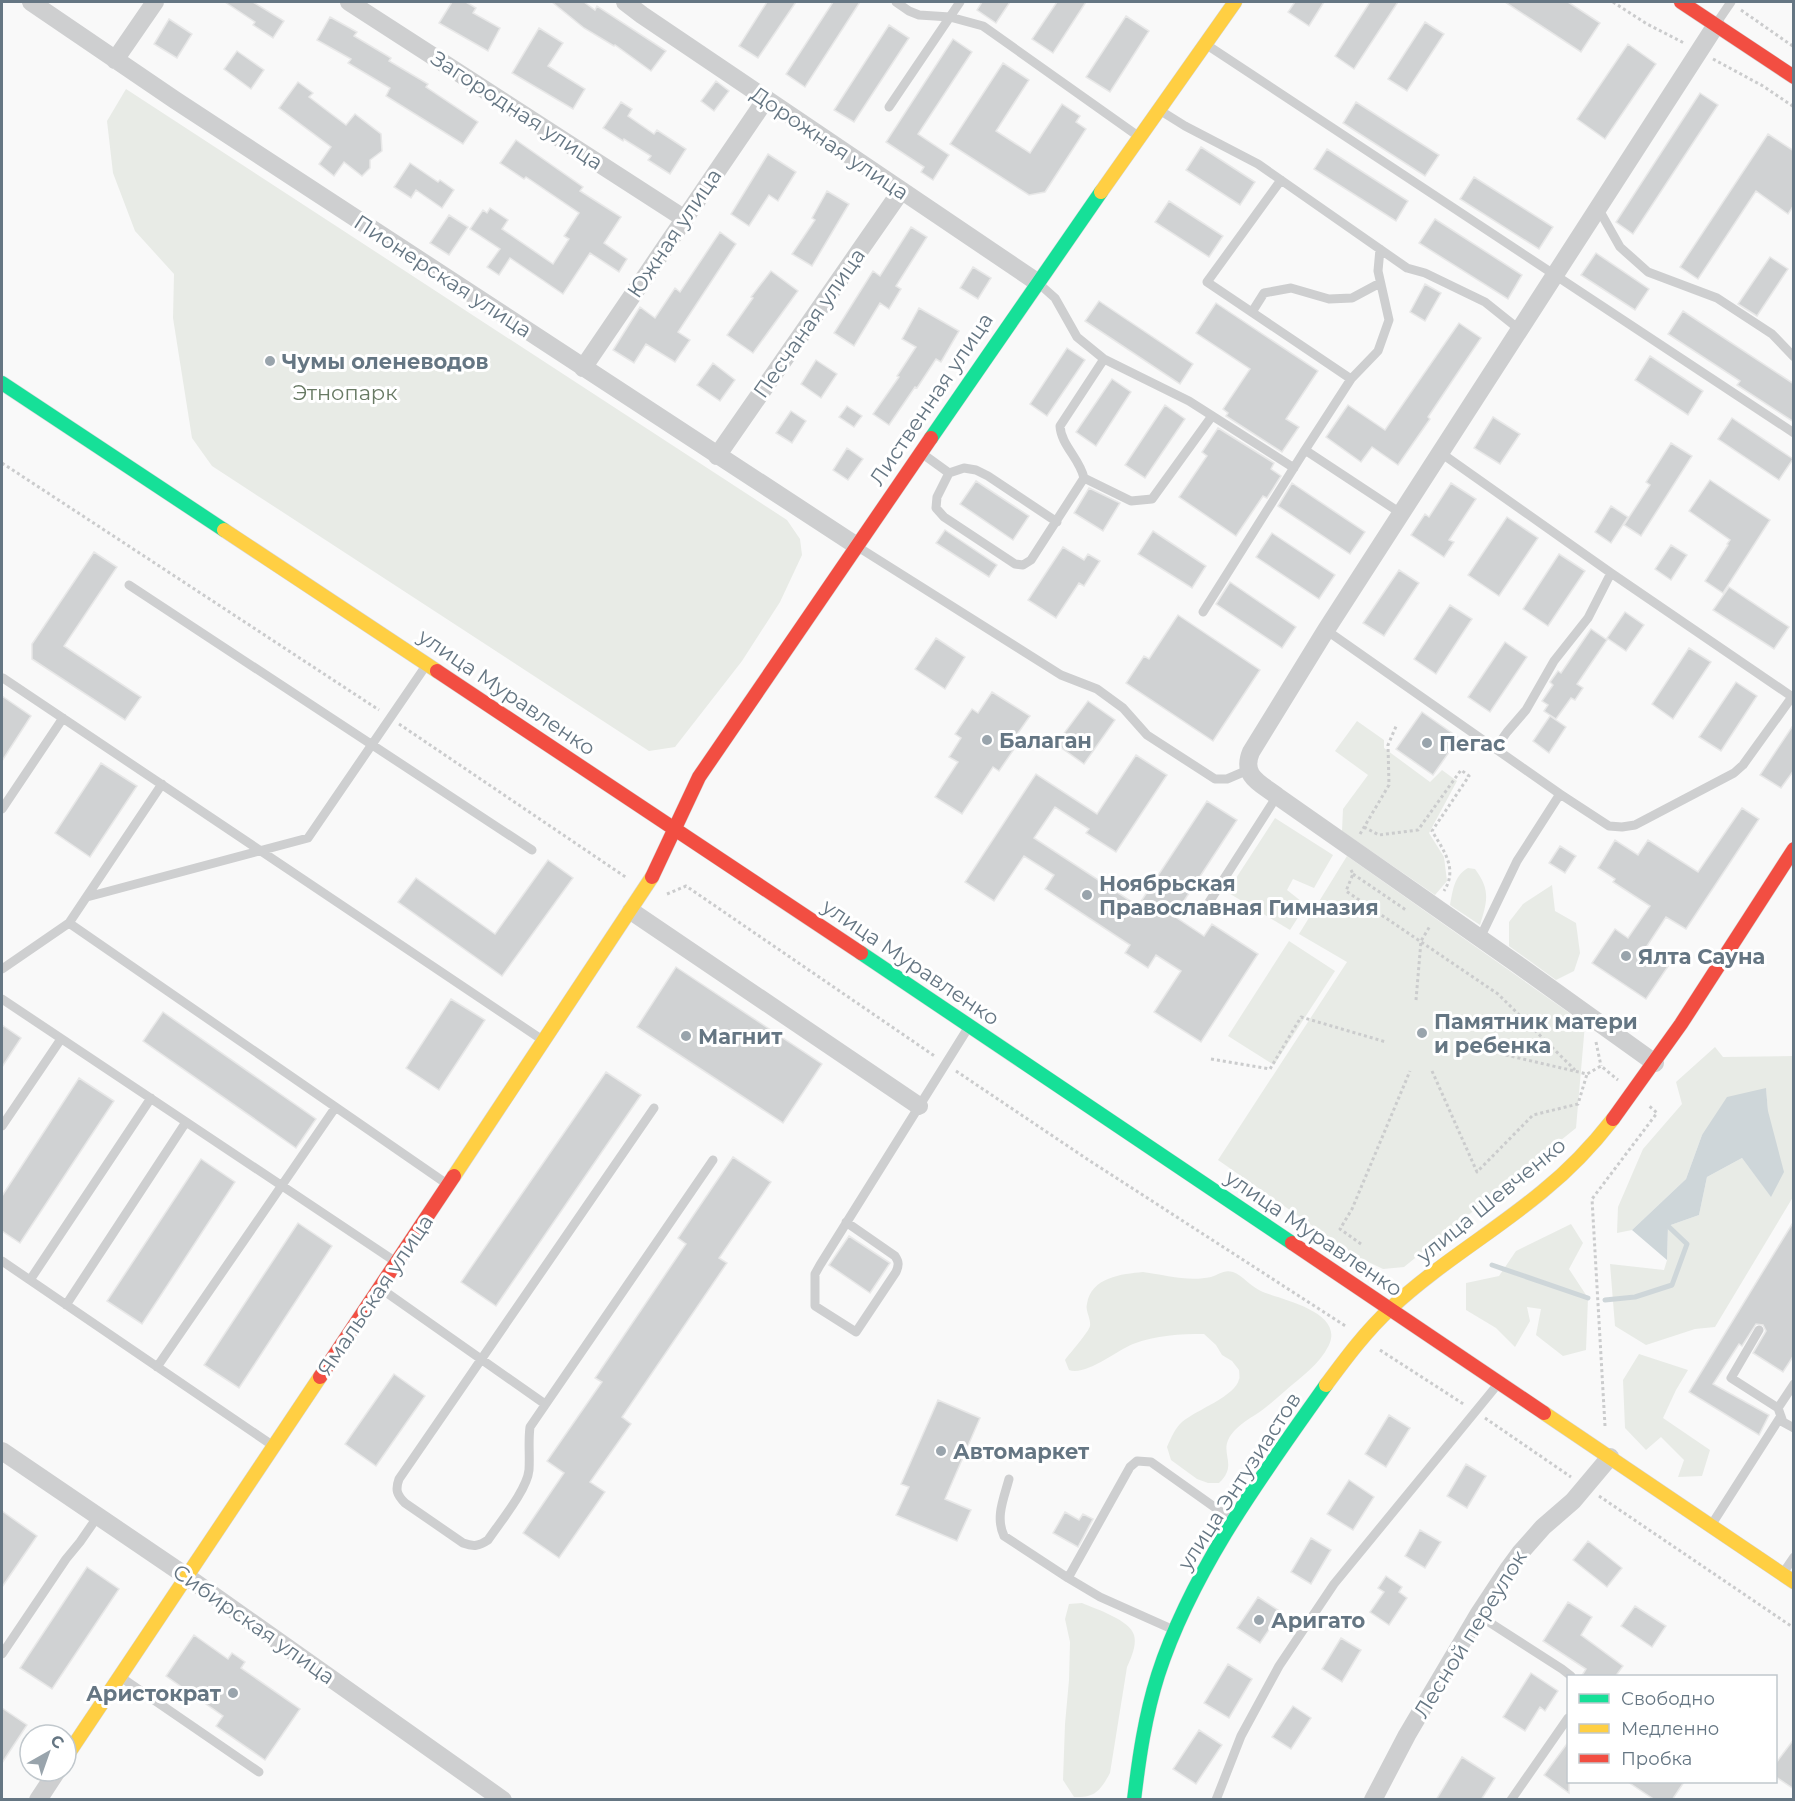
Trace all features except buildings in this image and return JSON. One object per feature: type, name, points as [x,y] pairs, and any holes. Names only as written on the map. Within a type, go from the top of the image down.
[{"type":"street","name":"Пионерская улица","points":[[31,2],[115,60],[857,546]]},
{"type":"street","points":[[115,60],[155,2]]},
{"type":"street","name":"Загородная улица","points":[[349,2],[685,219]]},
{"type":"street","name":"Дорожная улица","points":[[625,2],[1037,282]]},
{"type":"street","name":"Лиственная улица","points":[[676,829],[699,777],[1037,282],[1235,2]]},
{"type":"street","points":[[1681,2],[1794,77]]},
{"type":"street","points":[[1655,1063],[1277,796],[1253,778],[1248,770],[1247,762],[1326,630],[1716,24]]},
{"type":"street","name":"Южная улица","points":[[583,368],[766,99]]},
{"type":"street","name":"Песчаная улица","points":[[717,456],[901,191]]},
{"type":"street","name":"улица Муравленко","points":[[2,383],[676,829],[1788,1579]]},
{"type":"street","name":"Ямальская улица","points":[[78,1739],[631,911],[658,869],[676,829]]},
{"type":"street","name":"улица Шевченко","points":[[1390,1309],[1557,1178],[1587,1150],[1655,1063],[1788,871],[1794,849]]},
{"type":"street","points":[[631,911],[919,1106]]},
{"type":"street","name":"улица Энтузиастов","points":[[1134,1800],[1144,1732],[1162,1662],[1203,1573],[1280,1451],[1363,1338],[1390,1309]]},
{"type":"street","name":"Сибирская улица","points":[[2,1451],[186,1576],[503,1800]]},
{"type":"street","name":"Лесной переулок","points":[[1373,1800],[1407,1735],[1478,1615],[1528,1543],[1573,1501],[1610,1457]]},
{"type":"street","points":[[38,1800],[49,1783]]},
{"type":"lane","points":[[896,2],[919,15],[951,17],[983,26],[1139,137]]},
{"type":"lane","points":[[889,107],[960,2]]},
{"type":"lane","points":[[1716,24],[1731,2]]},
{"type":"lane","points":[[1205,44],[1794,433]]},
{"type":"lane","points":[[1159,110],[1258,164],[1407,268],[1425,273],[1485,302],[1520,330]]},
{"type":"lane","points":[[1281,180],[1207,282],[1352,379]]},
{"type":"lane","points":[[1598,208],[1620,247],[1648,272],[1717,298],[1772,334],[1794,357]]},
{"type":"lane","points":[[1203,612],[1352,379],[1378,351],[1389,320],[1378,271],[1380,249]]},
{"type":"lane","points":[[1037,282],[1055,298],[1077,337],[1104,359],[1189,401],[1294,468]]},
{"type":"lane","points":[[1251,312],[1264,293],[1290,288],[1329,299],[1352,298],[1380,283]]},
{"type":"lane","points":[[1057,522],[976,470],[964,468],[949,473],[937,497],[936,508],[944,517],[1015,564],[1023,565],[1031,560],[1057,522],[1084,478],[1082,469],[1061,434],[1060,426],[1104,359]]},
{"type":"lane","points":[[1084,478],[1131,501],[1152,499],[1212,416]]},
{"type":"lane","points":[[1305,450],[1402,514]]},
{"type":"lane","points":[[920,452],[949,473]]},
{"type":"lane","points":[[1326,630],[1560,794],[1610,826],[1635,825],[1734,773],[1743,765],[1793,697],[1441,453]]},
{"type":"lane","points":[[857,546],[1061,675],[1097,689],[1124,708],[1147,735],[1215,779],[1227,780],[1248,770]]},
{"type":"lane","points":[[1496,748],[1526,710],[1554,661],[1588,618],[1611,573]]},
{"type":"lane","points":[[129,585],[532,850]]},
{"type":"lane","points":[[87,897],[308,838],[427,664]]},
{"type":"lane","points":[[3,678],[544,1041]]},
{"type":"lane","points":[[2,809],[63,718]]},
{"type":"lane","points":[[3,967],[69,923],[162,784]]},
{"type":"lane","points":[[1480,938],[1517,861],[1560,794]]},
{"type":"lane","points":[[1204,910],[1277,796]]},
{"type":"lane","points":[[69,923],[448,1185]]},
{"type":"lane","points":[[2,999],[397,1263]]},
{"type":"lane","points":[[846,1222],[895,1256],[898,1261],[896,1272],[856,1332],[815,1306],[815,1274],[846,1222],[969,1027]]},
{"type":"lane","points":[[2,1126],[61,1039]]},
{"type":"lane","points":[[30,1280],[151,1098]]},
{"type":"lane","points":[[157,1367],[335,1108]]},
{"type":"lane","points":[[654,1108],[399,1479],[396,1489],[398,1496],[405,1503],[463,1543],[472,1547],[488,1540],[526,1484],[529,1470],[530,1427],[713,1160]]},
{"type":"lane","points":[[66,1305],[186,1122]]},
{"type":"lane","points":[[2,1261],[274,1446]]},
{"type":"lane","points":[[380,1288],[545,1404]]},
{"type":"lane","points":[[1759,1330],[1731,1378],[1779,1412],[1783,1422],[1794,1428]]},
{"type":"lane","points":[[1216,1800],[1241,1736],[1279,1666],[1328,1593],[1499,1382]]},
{"type":"lane","points":[[1711,1526],[1794,1384]]},
{"type":"lane","points":[[1068,1578],[1130,1467],[1137,1461],[1151,1462],[1234,1521]]},
{"type":"lane","points":[[1009,1479],[999,1515],[999,1526],[1004,1536],[1100,1597],[1176,1630]]},
{"type":"lane","points":[[2,1654],[98,1516]]},
{"type":"lane","points":[[1788,1579],[1794,1557]]},
{"type":"lane","points":[[1478,1615],[1569,1675]]},
{"type":"lane","points":[[120,1676],[259,1772]]},
{"type":"lane","points":[[1511,1800],[1567,1721]]},
{"type":"path","points":[[1731,2],[1794,47]]},
{"type":"path","points":[[2,463],[390,718],[627,878]]},
{"type":"path","points":[[1397,724],[1388,745],[1389,786],[1344,860],[1353,874],[1346,891],[1498,994],[1576,1071]]},
{"type":"path","points":[[1364,827],[1379,835],[1418,830],[1461,770],[1469,776],[1432,831],[1448,857],[1450,881],[1438,899]]},
{"type":"path","points":[[666,894],[686,886],[945,1064],[1475,1412],[1794,1628]]},
{"type":"path","points":[[1416,1000],[1421,941],[1430,926]]},
{"type":"path","points":[[1212,1059],[1269,1069],[1301,1017],[1386,1042]]},
{"type":"path","points":[[1459,1044],[1587,1074]]},
{"type":"path","points":[[1432,1071],[1477,1172],[1533,1115],[1578,1104],[1587,1074],[1601,1066],[1657,1113],[1592,1199],[1605,1428]]},
{"type":"path","points":[[1361,1244],[1340,1229],[1352,1209],[1410,1071]]},
{"type":"green space","name":"Этнопарк","points":[[126,89],[787,520],[800,539],[802,555],[780,602],[742,661],[675,747],[649,751],[212,466],[192,438],[173,318],[174,274],[135,231],[113,173],[107,121]]},
{"type":"green space","points":[[1357,721],[1384,740],[1384,748],[1430,782],[1442,770],[1457,781],[1429,833],[1444,857],[1447,881],[1435,895],[1342,831],[1343,809],[1368,775],[1335,751]]},
{"type":"green space","points":[[1275,818],[1333,855],[1314,888],[1293,879],[1287,890],[1306,905],[1290,930],[1227,892]]},
{"type":"green space","points":[[1347,856],[1585,1024],[1576,1128],[1404,1267],[1383,1269],[1356,1256],[1218,1160],[1347,962],[1299,934]]},
{"type":"green space","points":[[1468,868],[1475,869],[1484,883],[1486,903],[1480,925],[1450,905],[1457,879]]},
{"type":"green space","points":[[1552,885],[1555,911],[1576,923],[1580,953],[1574,971],[1556,980],[1509,946],[1509,922],[1523,904]]},
{"type":"green space","points":[[1289,941],[1335,971],[1274,1065],[1228,1036]]},
{"type":"green space","points":[[1715,1047],[1723,1057],[1793,1056],[1793,1197],[1715,1327],[1695,1329],[1646,1345],[1615,1326],[1610,1264],[1664,1270],[1667,1260],[1668,1226],[1699,1215],[1707,1177],[1742,1158],[1771,1196],[1766,1089],[1702,1135],[1686,1179],[1632,1230],[1617,1233],[1618,1207],[1643,1149],[1682,1104],[1676,1082]]},
{"type":"green space","points":[[1571,1224],[1583,1243],[1569,1269],[1588,1298],[1586,1350],[1563,1356],[1536,1335],[1541,1309],[1527,1307],[1530,1321],[1515,1347],[1496,1328],[1466,1310],[1466,1283],[1499,1276],[1516,1251]]},
{"type":"green space","points":[[1227,1271],[1233,1272],[1259,1290],[1309,1309],[1328,1324],[1331,1334],[1329,1345],[1320,1359],[1270,1404],[1238,1427],[1229,1438],[1228,1469],[1219,1483],[1208,1483],[1197,1479],[1171,1460],[1167,1447],[1175,1430],[1182,1422],[1231,1391],[1239,1379],[1239,1370],[1232,1361],[1222,1355],[1216,1345],[1204,1334],[1168,1336],[1142,1341],[1126,1347],[1101,1362],[1076,1371],[1069,1370],[1065,1360],[1089,1329],[1090,1320],[1087,1307],[1094,1288],[1117,1276],[1143,1272],[1194,1279],[1211,1277]]},
{"type":"green space","points":[[1639,1354],[1688,1370],[1663,1418],[1710,1450],[1702,1476],[1678,1477],[1684,1460],[1661,1437],[1646,1450],[1625,1428],[1623,1380]]},
{"type":"green space","points":[[1082,1603],[1126,1625],[1134,1635],[1135,1643],[1127,1667],[1110,1773],[1092,1795],[1074,1797],[1063,1780],[1070,1642],[1065,1619],[1069,1604]]},
{"type":"shaded area","points":[[1766,1088],[1768,1111],[1784,1172],[1771,1197],[1742,1158],[1707,1177],[1699,1215],[1668,1226],[1667,1260],[1632,1230],[1686,1179],[1702,1135],[1727,1097]]},
{"type":"waterway","points":[[1605,1300],[1635,1297],[1672,1285],[1687,1244],[1668,1226]]},
{"type":"waterway","points":[[1492,1265],[1588,1298]]},
{"type":"traffic: fast","points":[[931,438],[1101,192]]},
{"type":"traffic: fast","points":[[2,383],[224,530]]},
{"type":"traffic: fast","points":[[861,953],[1292,1243]]},
{"type":"traffic: fast","points":[[1134,1800],[1149,1706],[1172,1636],[1209,1561],[1231,1524],[1326,1385]]},
{"type":"traffic: slow","points":[[1101,192],[1235,2]]},
{"type":"traffic: slow","points":[[224,530],[437,671]]},
{"type":"traffic: slow","points":[[454,1176],[652,877]]},
{"type":"traffic: slow","points":[[1326,1385],[1365,1335],[1391,1308],[1428,1277],[1553,1183],[1597,1139],[1613,1119]]},
{"type":"traffic: slow","points":[[78,1739],[320,1377]]},
{"type":"traffic: slow","points":[[1544,1413],[1794,1582]]},
{"type":"traffic: jam","points":[[1681,2],[1794,77]]},
{"type":"traffic: jam","points":[[652,877],[699,777],[931,438]]},
{"type":"traffic: jam","points":[[437,671],[861,953]]},
{"type":"traffic: jam","points":[[1613,1119],[1681,1024],[1794,849]]},
{"type":"traffic: jam","points":[[320,1377],[454,1176]]},
{"type":"traffic: jam","points":[[1292,1243],[1544,1413]]},
{"type":"place","name":"Чумы оленеводов","points":[[270,361]]},
{"type":"place","name":"Балаган","points":[[987,740]]},
{"type":"place","name":"Пегас","points":[[1427,743]]},
{"type":"place","name":"Ноябрьская Православная Гимназия","points":[[1087,895]]},
{"type":"place","name":"Ялта Сауна","points":[[1626,956]]},
{"type":"place","name":"Памятник матери и ребенка","points":[[1422,1033]]},
{"type":"place","name":"Магнит","points":[[686,1036]]},
{"type":"place","name":"Автомаркет","points":[[941,1451]]},
{"type":"place","name":"Аригато","points":[[1259,1620]]},
{"type":"place","name":"Аристократ","points":[[233,1693]]}]
